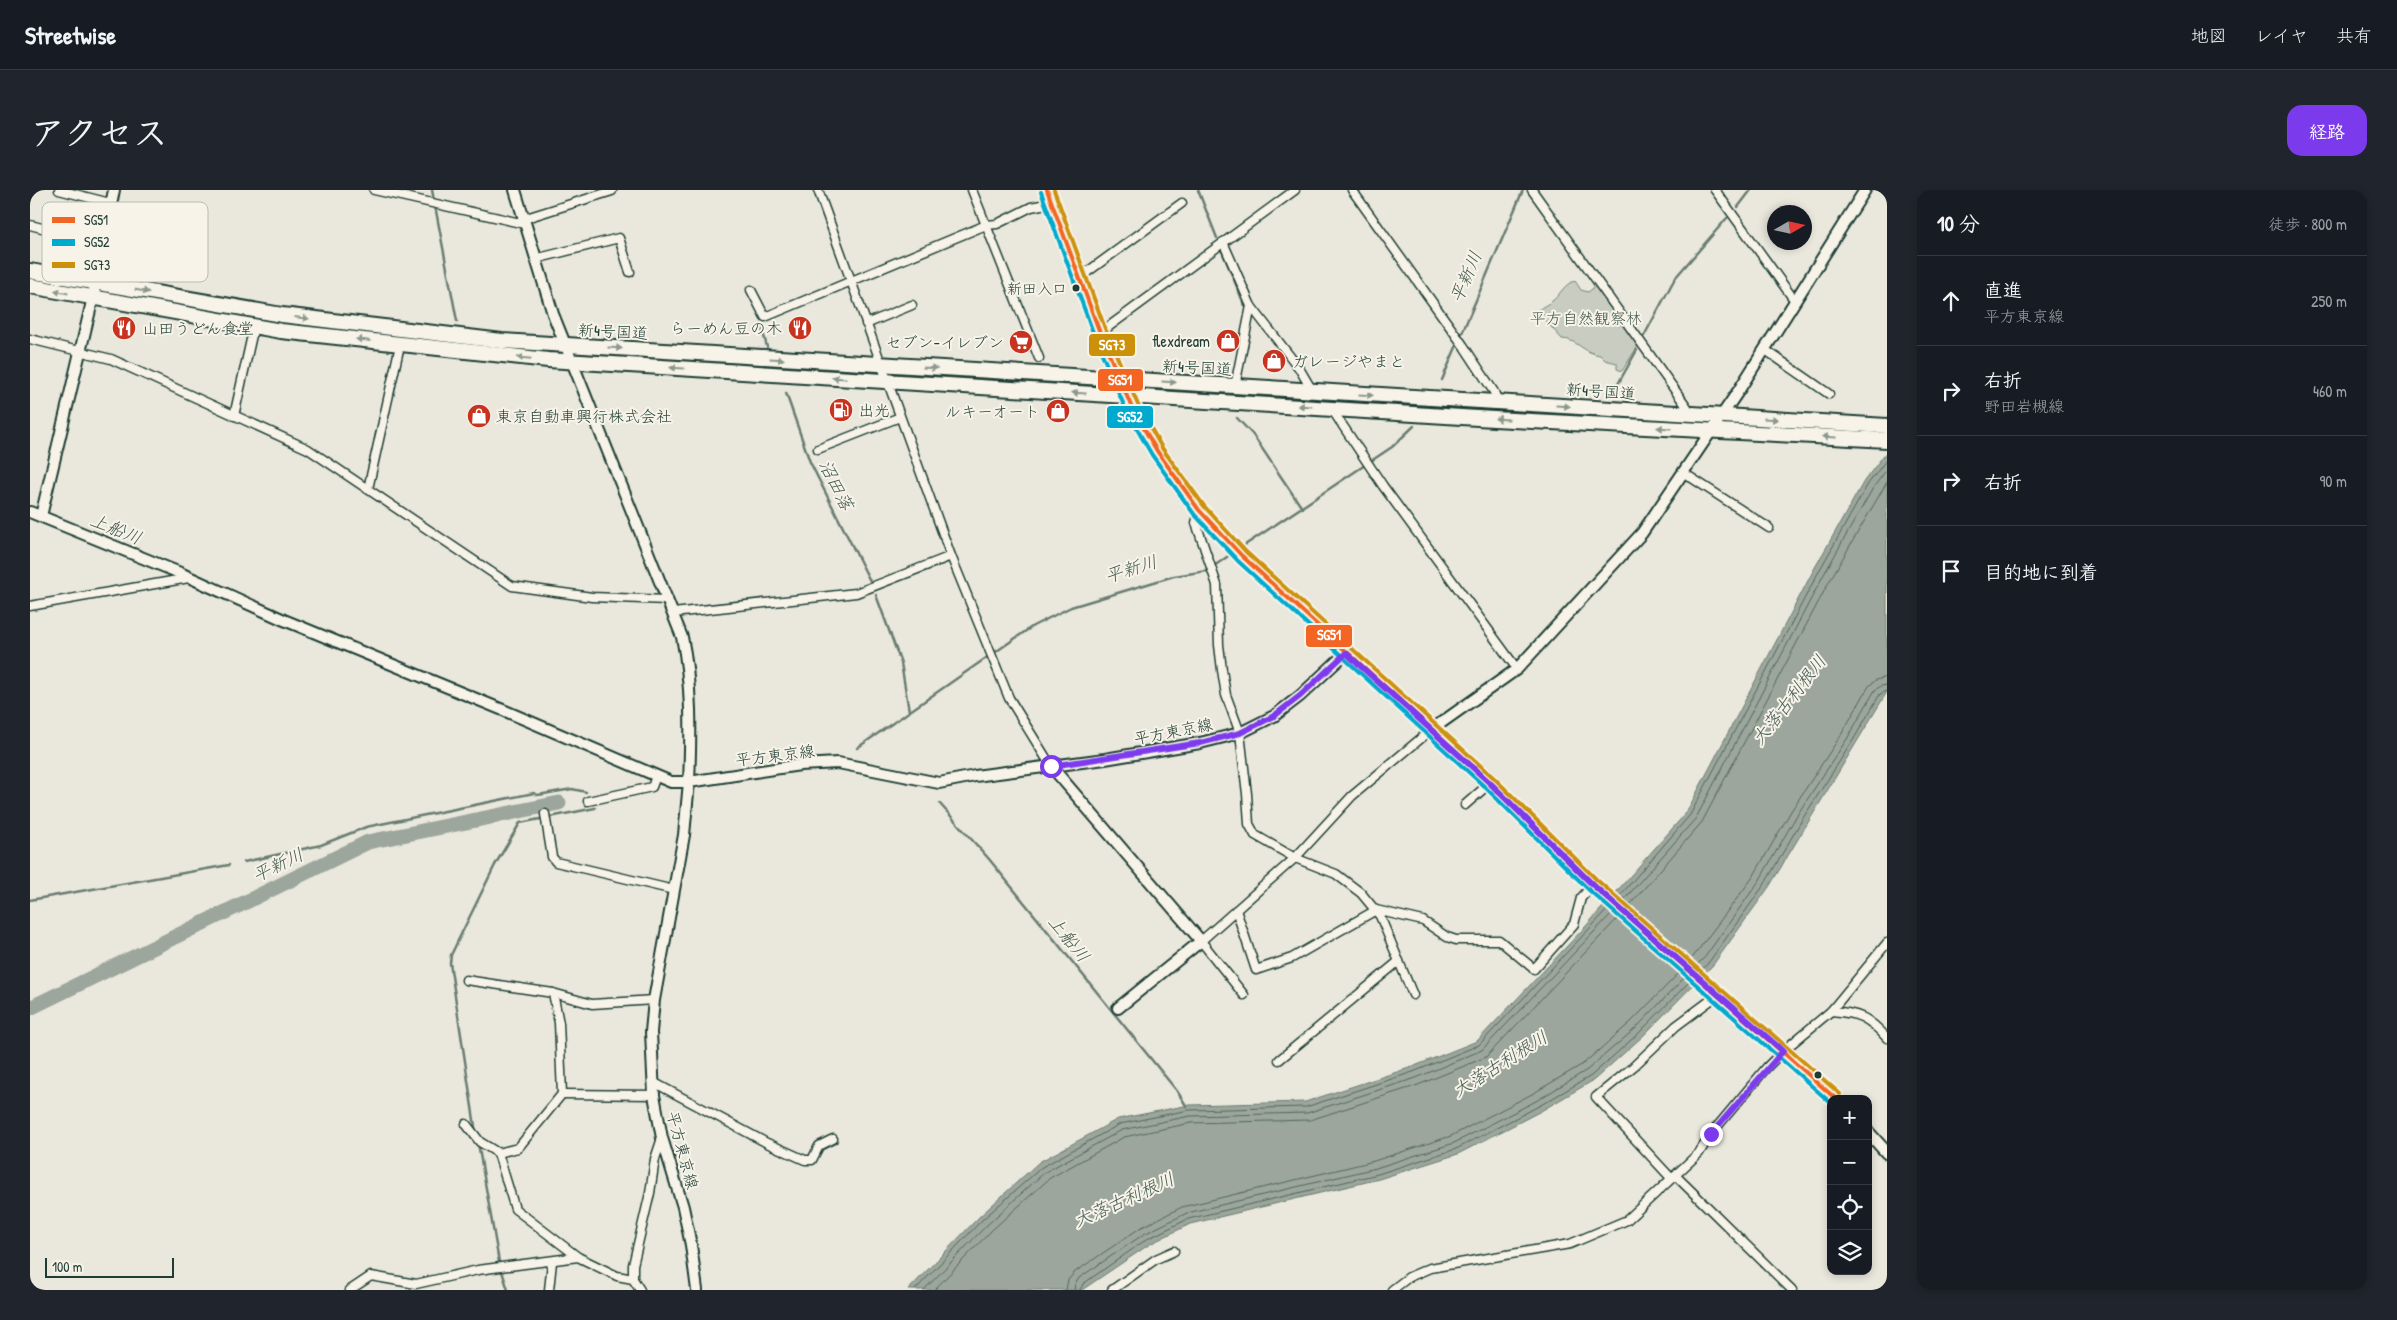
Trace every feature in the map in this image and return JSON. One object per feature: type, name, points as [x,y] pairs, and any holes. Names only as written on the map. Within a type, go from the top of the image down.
[{"type":"highway","name":"新4号国道","points":[[94,282],[282,315],[476,339],[1887,426]]},
{"type":"highway","name":"新4号国道","points":[[30,286],[254,326],[400,345],[573,362],[1887,440]]},
{"type":"main road","points":[[1046,190],[1100,333],[1127,396],[1157,451],[1199,510],[1236,550],[1346,653],[1490,783],[1593,885],[1832,1095]]},
{"type":"main road","points":[[1872,1136],[1887,1153]]},
{"type":"street","points":[[59,190],[106,202]]},
{"type":"street","points":[[110,202],[114,190]]},
{"type":"street","points":[[374,190],[524,221],[612,191]]},
{"type":"street","points":[[30,512],[42,512],[188,578],[656,776],[671,782],[689,782],[691,713],[688,667],[682,637],[566,346],[534,259],[515,190]]},
{"type":"street","points":[[818,190],[951,556],[1009,698],[1051,766],[1201,941],[1244,995]]},
{"type":"street","points":[[972,190],[1040,358]]},
{"type":"street","points":[[1100,333],[1295,190]]},
{"type":"street","points":[[1352,190],[1463,345],[1494,392],[1498,402]]},
{"type":"street","points":[[1532,190],[1692,414]]},
{"type":"street","points":[[1715,190],[1795,301]]},
{"type":"street","points":[[1118,1008],[1201,941],[1295,858],[1352,796],[1431,730],[1516,668],[1642,533],[1713,430],[1865,190]]},
{"type":"street","points":[[751,290],[765,317],[986,225],[997,224],[1031,207],[1051,203]]},
{"type":"street","points":[[1079,278],[1182,203]]},
{"type":"street","points":[[534,259],[619,238],[630,272]]},
{"type":"street","points":[[1223,242],[1251,306],[1299,368],[1313,392]]},
{"type":"street","points":[[42,512],[92,298],[94,282]]},
{"type":"street","points":[[866,324],[912,305]]},
{"type":"street","points":[[1235,386],[1251,306]]},
{"type":"street","points":[[234,416],[254,326]]},
{"type":"street","points":[[30,339],[111,359],[308,449],[512,586],[592,597],[668,600]]},
{"type":"street","points":[[368,489],[400,345]]},
{"type":"street","points":[[1764,349],[1829,394]]},
{"type":"street","points":[[1330,408],[1383,486],[1516,668]]},
{"type":"street","points":[[818,449],[900,417]]},
{"type":"street","points":[[1684,473],[1769,528]]},
{"type":"street","points":[[1199,510],[1196,522],[1217,586],[1219,645],[1222,670],[1226,695],[1240,733],[1249,824],[1255,835],[1295,858],[1336,874],[1359,892],[1376,910],[1413,995]]},
{"type":"street","points":[[673,613],[856,593],[951,556]]},
{"type":"street","points":[[30,606],[188,578]]},
{"type":"street","name":"平方東京線","points":[[697,1290],[692,1245],[683,1207],[662,1138],[654,1095],[651,1032],[654,1000],[684,834],[689,782],[800,766],[838,763],[932,783],[1200,743],[1240,733],[1274,716],[1300,696],[1346,653]]},
{"type":"street","points":[[588,801],[652,787],[656,776]]},
{"type":"street","points":[[1465,805],[1490,783]]},
{"type":"street","points":[[545,814],[552,857],[556,862],[674,890]]},
{"type":"street","points":[[1236,910],[1256,970],[1292,958],[1376,910],[1423,921],[1447,937],[1456,940],[1499,940],[1534,969],[1574,924],[1581,898],[1593,885]]},
{"type":"street","points":[[1392,1290],[1409,1277],[1430,1268],[1570,1244],[1627,1220],[1699,1153],[1711,1134],[1783,1051],[1831,1011],[1887,943]]},
{"type":"street","points":[[1279,1060],[1399,961]]},
{"type":"street","points":[[466,980],[553,993],[592,1004],[654,1000]]},
{"type":"street","points":[[498,1153],[518,1148],[562,1094],[559,1022],[553,993]]},
{"type":"street","points":[[1719,994],[1676,1026],[1634,1066],[1596,1097],[1673,1176],[1792,1290]]},
{"type":"street","points":[[1831,1011],[1854,1013],[1872,1022],[1886,1035]]},
{"type":"street","points":[[653,1082],[767,1143],[805,1160],[812,1160],[819,1146],[833,1139]]},
{"type":"street","points":[[562,1094],[654,1095]]},
{"type":"street","points":[[466,1124],[480,1142],[498,1153],[515,1209],[578,1257],[617,1276],[633,1279]]},
{"type":"street","points":[[640,1290],[633,1279],[633,1265],[650,1193],[651,1179],[662,1138]]},
{"type":"street","points":[[1112,1290],[1156,1259],[1174,1251]]},
{"type":"street","points":[[350,1290],[371,1276],[416,1284],[478,1270],[552,1262],[578,1257]]},
{"type":"street","points":[[549,1290],[552,1262]]},
{"type":"green space","name":"平方自然観察林","points":[[1575,281],[1581,290],[1588,292],[1596,286],[1637,342],[1638,346],[1622,371],[1617,369],[1617,363],[1605,360],[1600,355],[1589,352],[1572,341],[1562,339],[1544,319],[1545,315],[1537,311],[1554,299],[1568,284]]},
{"type":"water","name":"大落古利根川","points":[[1887,451],[1887,692],[1769,887],[1713,965],[1643,1036],[1594,1080],[1541,1111],[1458,1154],[1379,1179],[1190,1224],[1150,1244],[1082,1290],[908,1290],[979,1217],[1039,1162],[1118,1119],[1189,1105],[1305,1102],[1412,1067],[1477,1041],[1586,926],[1686,813],[1813,571],[1864,481]]},
{"type":"pier","points":[[1611,894],[1704,977],[1695,986],[1603,904]]},
{"type":"waterway","points":[[432,190],[457,321]]},
{"type":"waterway","points":[[1198,190],[1217,238]]},
{"type":"waterway","name":"平新川","points":[[1442,380],[1523,190]]},
{"type":"waterway","points":[[1738,207],[1751,190]]},
{"type":"waterway","points":[[1644,336],[1675,278],[1727,218]]},
{"type":"waterway","points":[[1222,251],[1244,304],[1248,309]]},
{"type":"waterway","name":"沼田落","points":[[761,325],[767,347]]},
{"type":"waterway","points":[[1613,393],[1637,350]]},
{"type":"waterway","name":"沼田落","points":[[786,393],[810,462],[872,585]]},
{"type":"waterway","points":[[1237,418],[1253,435],[1302,508]]},
{"type":"waterway","name":"平新川","points":[[1239,549],[1392,447],[1414,426]]},
{"type":"waterway","name":"平新川","points":[[994,653],[1033,626],[1071,607],[1174,576],[1207,571],[1234,552]]},
{"type":"waterway","name":"沼田落","points":[[876,595],[901,663],[909,711]]},
{"type":"waterway","name":"上船川","points":[[272,609],[283,614]]},
{"type":"waterway","name":"平新川","points":[[857,748],[989,656]]},
{"type":"waterway","name":"上船川","points":[[399,662],[470,692]]},
{"type":"waterway","name":"上船川","points":[[604,748],[616,753]]},
{"type":"waterway","points":[[244,862],[321,845],[366,827],[534,793],[538,795],[572,789],[586,792]]},
{"type":"waterway","name":"平新川","points":[[30,1008],[368,842],[559,803]]},
{"type":"waterway","name":"上船川","points":[[940,804],[989,859],[1177,1091],[1187,1107]]},
{"type":"waterway","points":[[476,1133],[450,963],[451,955],[495,865],[520,823],[595,808]]},
{"type":"waterway","points":[[30,900],[229,865]]},
{"type":"waterway","points":[[478,1143],[499,1262],[508,1290]]},
{"type":"transit line","name":"SG51","points":[[1047,190],[1100,333],[1132,408],[1157,451],[1199,510],[1242,556],[1490,783],[1593,885],[1831,1095]]},
{"type":"transit line","name":"SG73","points":[[1054,190],[1106,331],[1138,405],[1162,448],[1204,506],[1246,552],[1494,778],[1597,880],[1840,1094]]},
{"type":"transit line","name":"SG52","points":[[1041,192],[1094,335],[1126,410],[1152,455],[1194,514],[1238,561],[1486,788],[1589,890],[1827,1099]]},
{"type":"place","name":"新田入口","points":[[1076,288]]},
{"type":"place","name":"山田うどん食堂","points":[[124,328]]},
{"type":"place","name":"らーめん豆の木","points":[[800,328]]},
{"type":"place","name":"flexdream","points":[[1228,341]]},
{"type":"place","name":"セブン-イレブン","points":[[1021,342]]},
{"type":"place","name":"ガレージやまと","points":[[1274,361]]},
{"type":"place","name":"出光","points":[[841,410]]},
{"type":"place","name":"ルキーオート","points":[[1058,411]]},
{"type":"place","name":"東京自動車興行株式会社","points":[[479,416]]},
{"type":"route","points":[[1051,766],[1070,765],[1200,743],[1240,733],[1274,716],[1300,696],[1346,653],[1490,783],[1593,885],[1783,1051],[1711,1134]]}]
